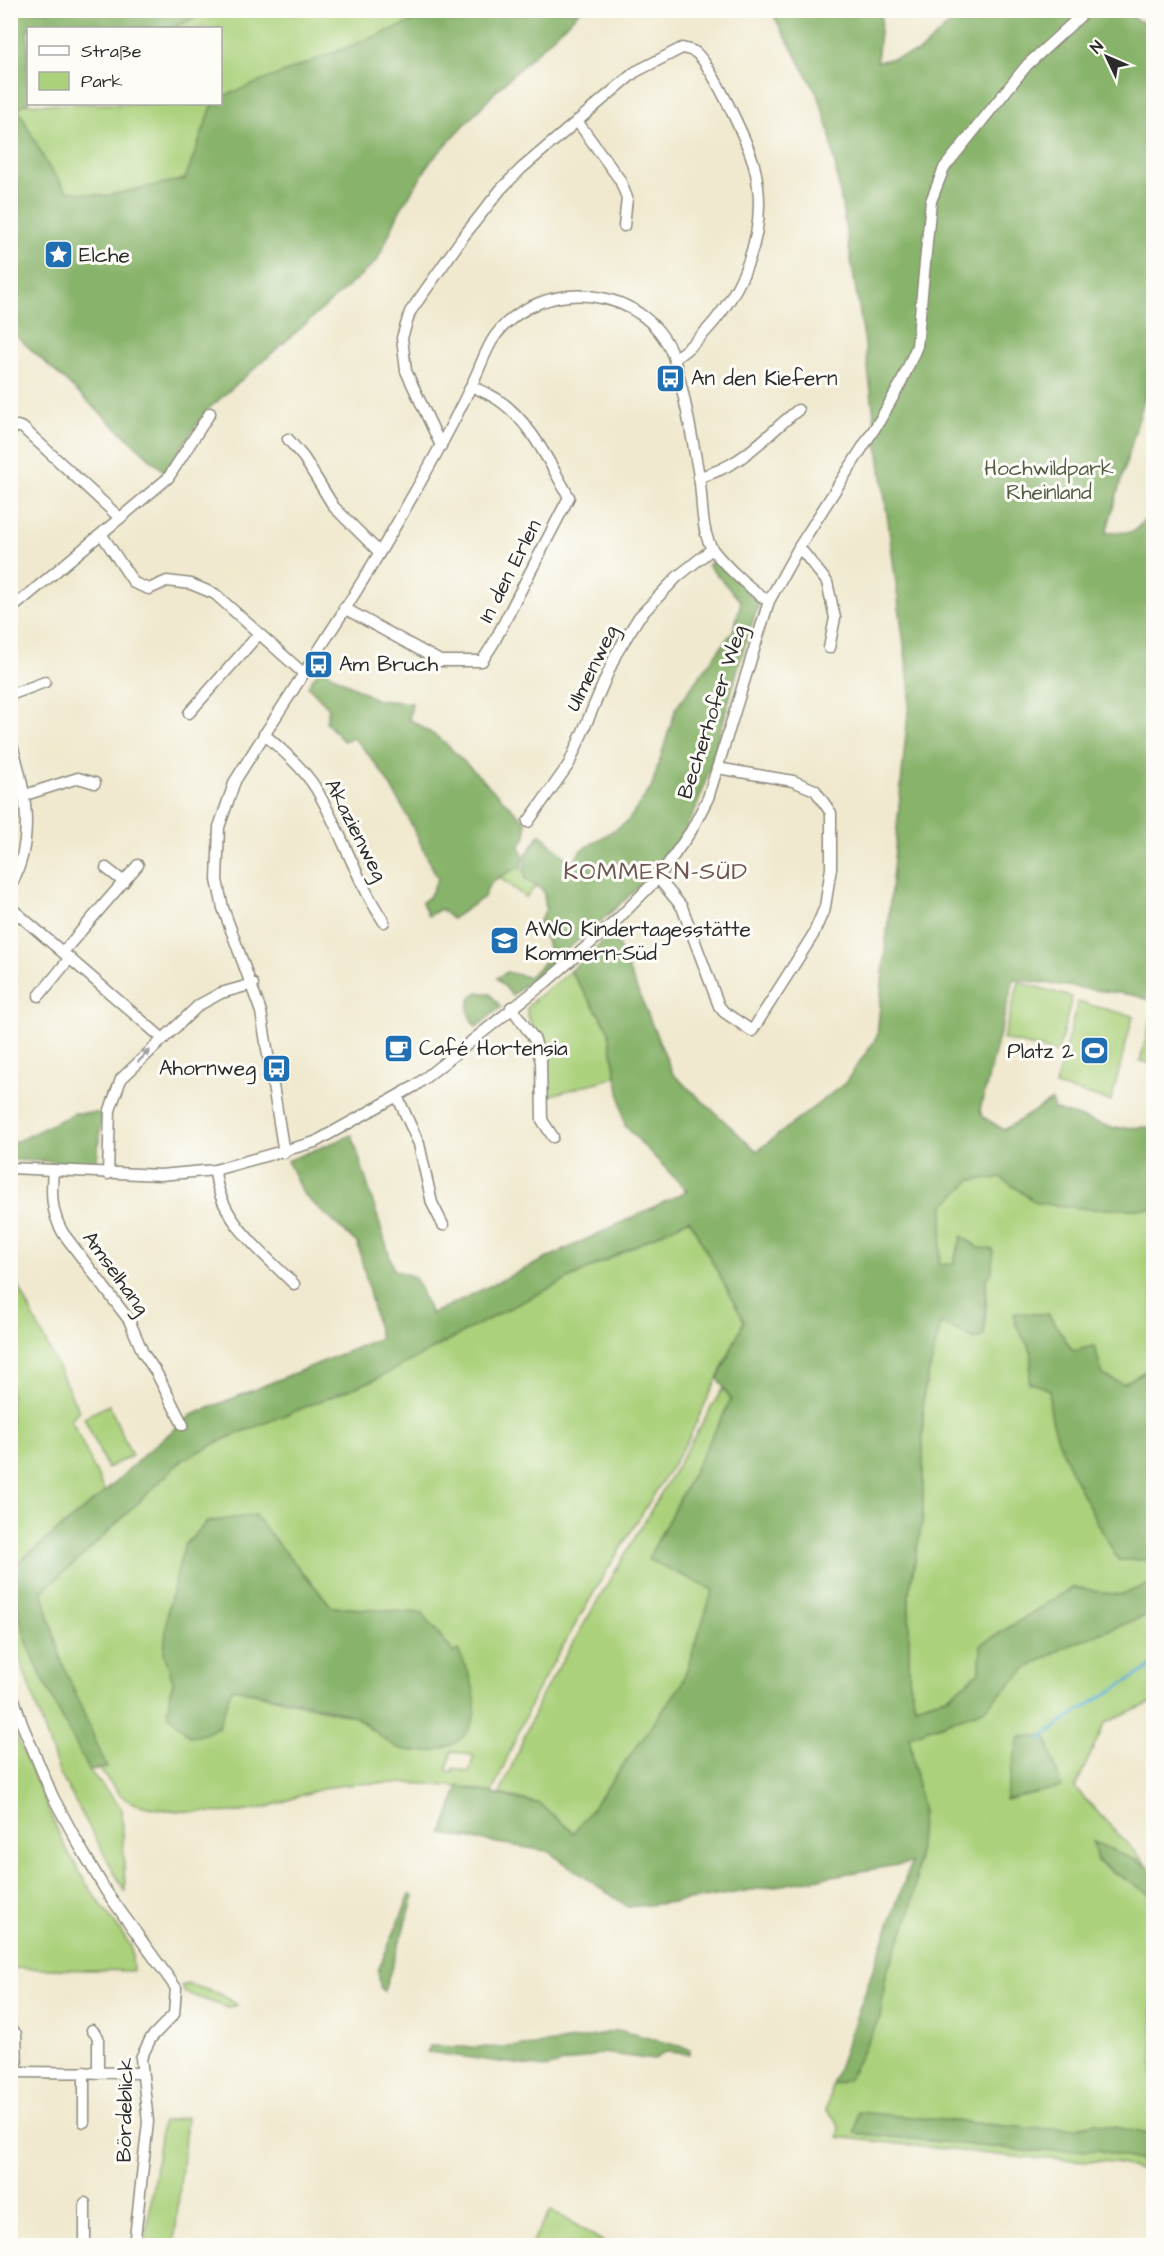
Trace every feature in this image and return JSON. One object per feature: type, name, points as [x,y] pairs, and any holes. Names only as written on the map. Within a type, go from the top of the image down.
[{"type":"street","name":"Becherhofer Weg","points":[[10,1168],[160,1175],[216,1170],[315,1142],[398,1098],[511,1007],[546,982],[618,919],[658,878],[692,831],[708,798],[769,601],[902,383],[917,346],[931,201],[944,168],[1027,65],[1087,10]]},
{"type":"street","points":[[441,446],[406,371],[402,338],[410,312],[463,237],[501,189],[635,72],[682,48],[696,53],[723,94],[742,133],[754,165],[760,210],[752,255],[731,302],[705,334],[674,359]]},
{"type":"street","points":[[577,121],[620,180],[627,198],[624,226]]},
{"type":"street","points":[[284,1152],[261,1012],[253,984],[223,908],[217,880],[219,827],[235,781],[344,608],[441,446],[495,337],[527,307],[565,295],[599,297],[640,314],[662,337],[674,359],[712,549],[753,590],[769,601]]},
{"type":"street","name":"In den Erlen","points":[[344,608],[440,662],[482,661],[494,644],[569,497],[548,461],[516,415],[497,399],[471,386]]},
{"type":"street","points":[[699,477],[718,472],[756,449],[798,410]]},
{"type":"street","points":[[10,610],[168,478],[210,413]]},
{"type":"street","points":[[10,431],[17,426],[23,428],[120,518]]},
{"type":"street","points":[[288,439],[304,458],[334,507],[378,551]]},
{"type":"street","points":[[102,535],[134,583],[149,589],[167,581],[191,584],[215,594],[302,672]]},
{"type":"street","points":[[800,547],[827,582],[835,618],[829,648]]},
{"type":"street","name":"Ulmenweg","points":[[528,822],[569,764],[616,654],[639,617],[677,577],[712,549]]},
{"type":"street","points":[[189,713],[259,634]]},
{"type":"street","points":[[10,695],[45,682]]},
{"type":"street","name":"Akazienweg","points":[[264,734],[291,759],[314,786],[364,892],[384,922]]},
{"type":"street","points":[[10,739],[25,795],[25,842],[19,870],[10,887]]},
{"type":"street","points":[[658,878],[681,907],[719,1006],[752,1031],[813,935],[825,907],[831,868],[831,813],[815,790],[793,781],[717,768]]},
{"type":"street","points":[[25,795],[78,778],[95,783]]},
{"type":"street","points":[[39,996],[66,955],[138,865]]},
{"type":"street","points":[[106,868],[124,882]]},
{"type":"street","points":[[10,907],[162,1038]]},
{"type":"street","points":[[108,1174],[110,1110],[121,1079],[199,1005],[221,993],[253,984]]},
{"type":"street","points":[[511,1007],[535,1040],[541,1062],[542,1120],[553,1137]]},
{"type":"street","points":[[398,1098],[419,1144],[432,1203],[443,1225]]},
{"type":"street","name":"Amselhang","points":[[53,1170],[51,1203],[55,1219],[63,1233],[129,1320],[143,1353],[156,1372],[183,1425]]},
{"type":"street","points":[[216,1170],[216,1182],[225,1209],[240,1229],[294,1284]]},
{"type":"street","name":"Bördeblick","points":[[10,1688],[22,1724],[49,1786],[79,1845],[106,1891],[174,1986],[177,1997],[174,2014],[151,2038],[141,2058],[148,2122],[134,2246]]},
{"type":"street","points":[[10,2028],[16,2034],[14,2073],[141,2073]]},
{"type":"street","points":[[92,2030],[99,2037],[98,2073]]},
{"type":"street","points":[[84,2072],[84,2122]]},
{"type":"street","points":[[85,2203],[85,2246]]},
{"type":"green space","points":[[10,11],[567,11],[207,404],[165,472],[11,331]]},
{"type":"green space","points":[[11,11],[212,11],[173,27],[27,27],[27,103],[18,108],[48,166],[67,191],[105,196],[185,179],[213,105],[222,105],[222,97],[439,11],[580,11],[498,89],[431,161],[400,210],[377,261],[205,412],[165,472],[11,331]]},
{"type":"green space","name":"Hochwildpark Rheinland","points":[[771,11],[882,11],[877,62],[919,52],[958,16],[959,11],[1046,11],[1067,19],[1076,11],[1129,11],[1136,20],[1153,25],[1153,369],[1106,533],[1133,532],[1153,512],[1153,1001],[1133,995],[1014,979],[980,1110],[983,1117],[1004,1130],[1052,1100],[1053,1109],[1114,1128],[1153,1127],[1153,1209],[1087,1209],[1037,1203],[1001,1178],[971,1180],[944,1205],[939,1265],[953,1264],[962,1236],[978,1248],[993,1249],[992,1273],[986,1279],[984,1335],[976,1340],[941,1323],[923,1396],[923,1516],[909,1594],[909,1678],[915,1706],[949,1696],[980,1672],[981,1645],[1073,1587],[1119,1595],[1153,1583],[1153,1613],[1065,1647],[1027,1668],[983,1710],[909,1736],[922,1810],[915,1888],[910,1914],[886,1974],[880,2017],[848,2080],[832,2085],[911,1863],[735,1893],[628,1907],[547,1851],[442,1834],[459,1786],[540,1804],[574,1833],[682,1684],[713,1590],[648,1559],[731,1400],[718,1379],[744,1321],[689,1219],[504,1311],[376,1379],[227,1438],[182,1460],[86,1553],[42,1591],[61,1660],[107,1768],[89,1770],[39,1672],[20,1618],[14,1592],[13,1567],[105,1492],[149,1450],[192,1415],[380,1338],[358,1244],[304,1195],[287,1161],[352,1135],[394,1270],[415,1277],[431,1314],[687,1191],[625,1126],[608,1028],[570,971],[613,933],[673,1074],[757,1151],[845,1083],[877,1037],[910,691],[864,338],[830,134],[819,97]]},
{"type":"green space","points":[[717,559],[759,604],[743,651],[709,771],[691,818],[663,860],[629,897],[512,995],[497,978],[507,972],[528,977],[546,960],[548,954],[547,942],[537,926],[546,909],[543,890],[525,879],[525,857],[540,834],[568,860],[575,861],[580,851],[627,822],[651,788],[676,708],[733,631],[741,602],[708,565]]},
{"type":"green space","points":[[320,668],[377,700],[412,703],[409,719],[442,740],[526,822],[526,837],[519,846],[523,856],[522,866],[494,881],[484,897],[452,919],[441,909],[428,916],[422,902],[429,897],[438,879],[391,786],[379,769],[353,738],[343,741],[326,722],[329,708],[308,686]]},
{"type":"green space","points":[[511,861],[539,882],[526,898],[499,877]]},
{"type":"green space","points":[[570,971],[608,1028],[616,1077],[548,1096],[547,1053],[527,1015],[527,1008]]},
{"type":"green space","points":[[1019,982],[1072,997],[1058,1053],[1003,1039]]},
{"type":"green space","points":[[478,992],[490,994],[501,1007],[476,1027],[469,1016],[468,1008],[470,999]]},
{"type":"green space","points":[[1078,1002],[1133,1016],[1111,1101],[1055,1086]]},
{"type":"green space","points":[[1153,1011],[1153,1064],[1140,1061]]},
{"type":"green space","points":[[75,1113],[102,1113],[97,1160],[93,1163],[11,1160],[11,1144]]},
{"type":"green space","points":[[1001,1178],[1037,1203],[1153,1209],[1153,1379],[1145,1371],[1123,1384],[1102,1375],[1094,1347],[1073,1351],[1048,1314],[1014,1314],[1016,1325],[1032,1352],[1029,1382],[1050,1390],[1118,1560],[1153,1558],[1153,1583],[1119,1595],[1073,1587],[981,1645],[980,1672],[949,1696],[915,1706],[909,1678],[909,1594],[923,1516],[923,1396],[941,1323],[976,1340],[984,1335],[986,1303],[985,1268],[975,1245],[962,1237],[953,1264],[939,1265],[944,1205],[971,1180]]},
{"type":"green space","points":[[689,1219],[744,1321],[689,1438],[604,1575],[535,1694],[492,1793],[435,1785],[355,1784],[326,1788],[275,1805],[243,1812],[192,1812],[156,1808],[127,1800],[99,1769],[106,1768],[61,1660],[42,1591],[86,1553],[182,1460],[227,1438],[376,1379],[504,1311]],"holes":[[[254,1515],[332,1607],[422,1613],[454,1653],[458,1651],[372,1731],[356,1717],[232,1688],[218,1728],[167,1713],[173,1682]],[[452,1751],[474,1756],[469,1772],[454,1768],[453,1772],[447,1770]]]},
{"type":"green space","points":[[10,1268],[79,1411],[71,1419],[105,1492],[11,1568]]},
{"type":"green space","points":[[1014,1313],[1048,1314],[1073,1351],[1094,1346],[1103,1375],[1123,1384],[1146,1371],[1153,1379],[1154,1558],[1151,1560],[1118,1560],[1085,1500],[1063,1452],[1050,1408],[1050,1390],[1029,1382],[1032,1352],[1016,1325]]},
{"type":"green space","points":[[723,1388],[731,1400],[648,1559],[714,1590],[682,1684],[574,1833],[540,1804],[500,1794],[541,1697]]},
{"type":"green space","points":[[109,1405],[132,1456],[107,1468],[84,1417]]},
{"type":"green space","points":[[254,1515],[332,1607],[422,1613],[454,1653],[458,1650],[470,1678],[475,1700],[473,1721],[459,1740],[437,1750],[411,1751],[393,1745],[354,1716],[232,1688],[220,1722],[210,1732],[190,1737],[167,1713],[173,1682],[164,1652],[168,1609],[184,1546],[207,1522]]},
{"type":"green space","points":[[12,1581],[26,1640],[89,1770],[122,1809],[125,1892],[59,1772],[11,1634]]},
{"type":"green space","points":[[1153,1613],[1153,1702],[1105,1723],[1075,1788],[1147,1865],[1094,1842],[1097,1862],[1153,1896],[1153,2135],[1095,2123],[1073,2128],[856,2133],[1027,2151],[1099,2150],[1153,2164],[1153,2175],[1115,2162],[1025,2158],[838,2137],[838,2125],[826,2110],[832,2085],[848,2080],[880,2017],[886,1974],[910,1914],[915,1888],[922,1810],[909,1736],[983,1710],[1027,1668],[1065,1647]]},
{"type":"green space","points":[[10,1722],[64,1845],[86,1883],[131,1946],[133,1971],[11,1968]]},
{"type":"green space","points":[[1046,1735],[1061,1787],[1005,1800],[1019,1737]]},
{"type":"green space","points":[[1093,1842],[1147,1865],[1153,1872],[1153,1896],[1097,1861]]},
{"type":"green space","points":[[410,1895],[414,1897],[384,1991],[380,1987],[378,1970]]},
{"type":"green space","points":[[188,1984],[220,1994],[237,2005],[228,2008],[185,1993],[181,1986]]},
{"type":"green space","points":[[618,2030],[690,2049],[689,2054],[665,2052],[654,2060],[603,2053],[545,2068],[427,2052],[430,2046],[501,2047],[548,2044]]},
{"type":"green space","points":[[858,2112],[1039,2129],[1073,2128],[1095,2123],[1153,2135],[1153,2164],[1099,2150],[1027,2151],[855,2133]]},
{"type":"green space","points":[[187,2117],[174,2245],[145,2245],[162,2122]]},
{"type":"green space","points":[[551,2210],[609,2245],[530,2245]]},
{"type":"waterway","points":[[1041,1739],[1069,1717],[1154,1665]]},
{"type":"place","name":"Elche","points":[[58,255]]},
{"type":"place","name":"An den Kiefern","points":[[670,378]]},
{"type":"place","name":"Am Bruch","points":[[318,664]]},
{"type":"place","name":"AWO Kindertagesstätte Kommern-Süd","points":[[504,941]]},
{"type":"place","name":"Café Hortensia","points":[[398,1048]]},
{"type":"place","name":"Platz 2","points":[[1095,1051]]},
{"type":"place","name":"Ahornweg","points":[[277,1068]]},
{"type":"district","name":"KOMMERN-SÜD","points":[[656,872]]}]
